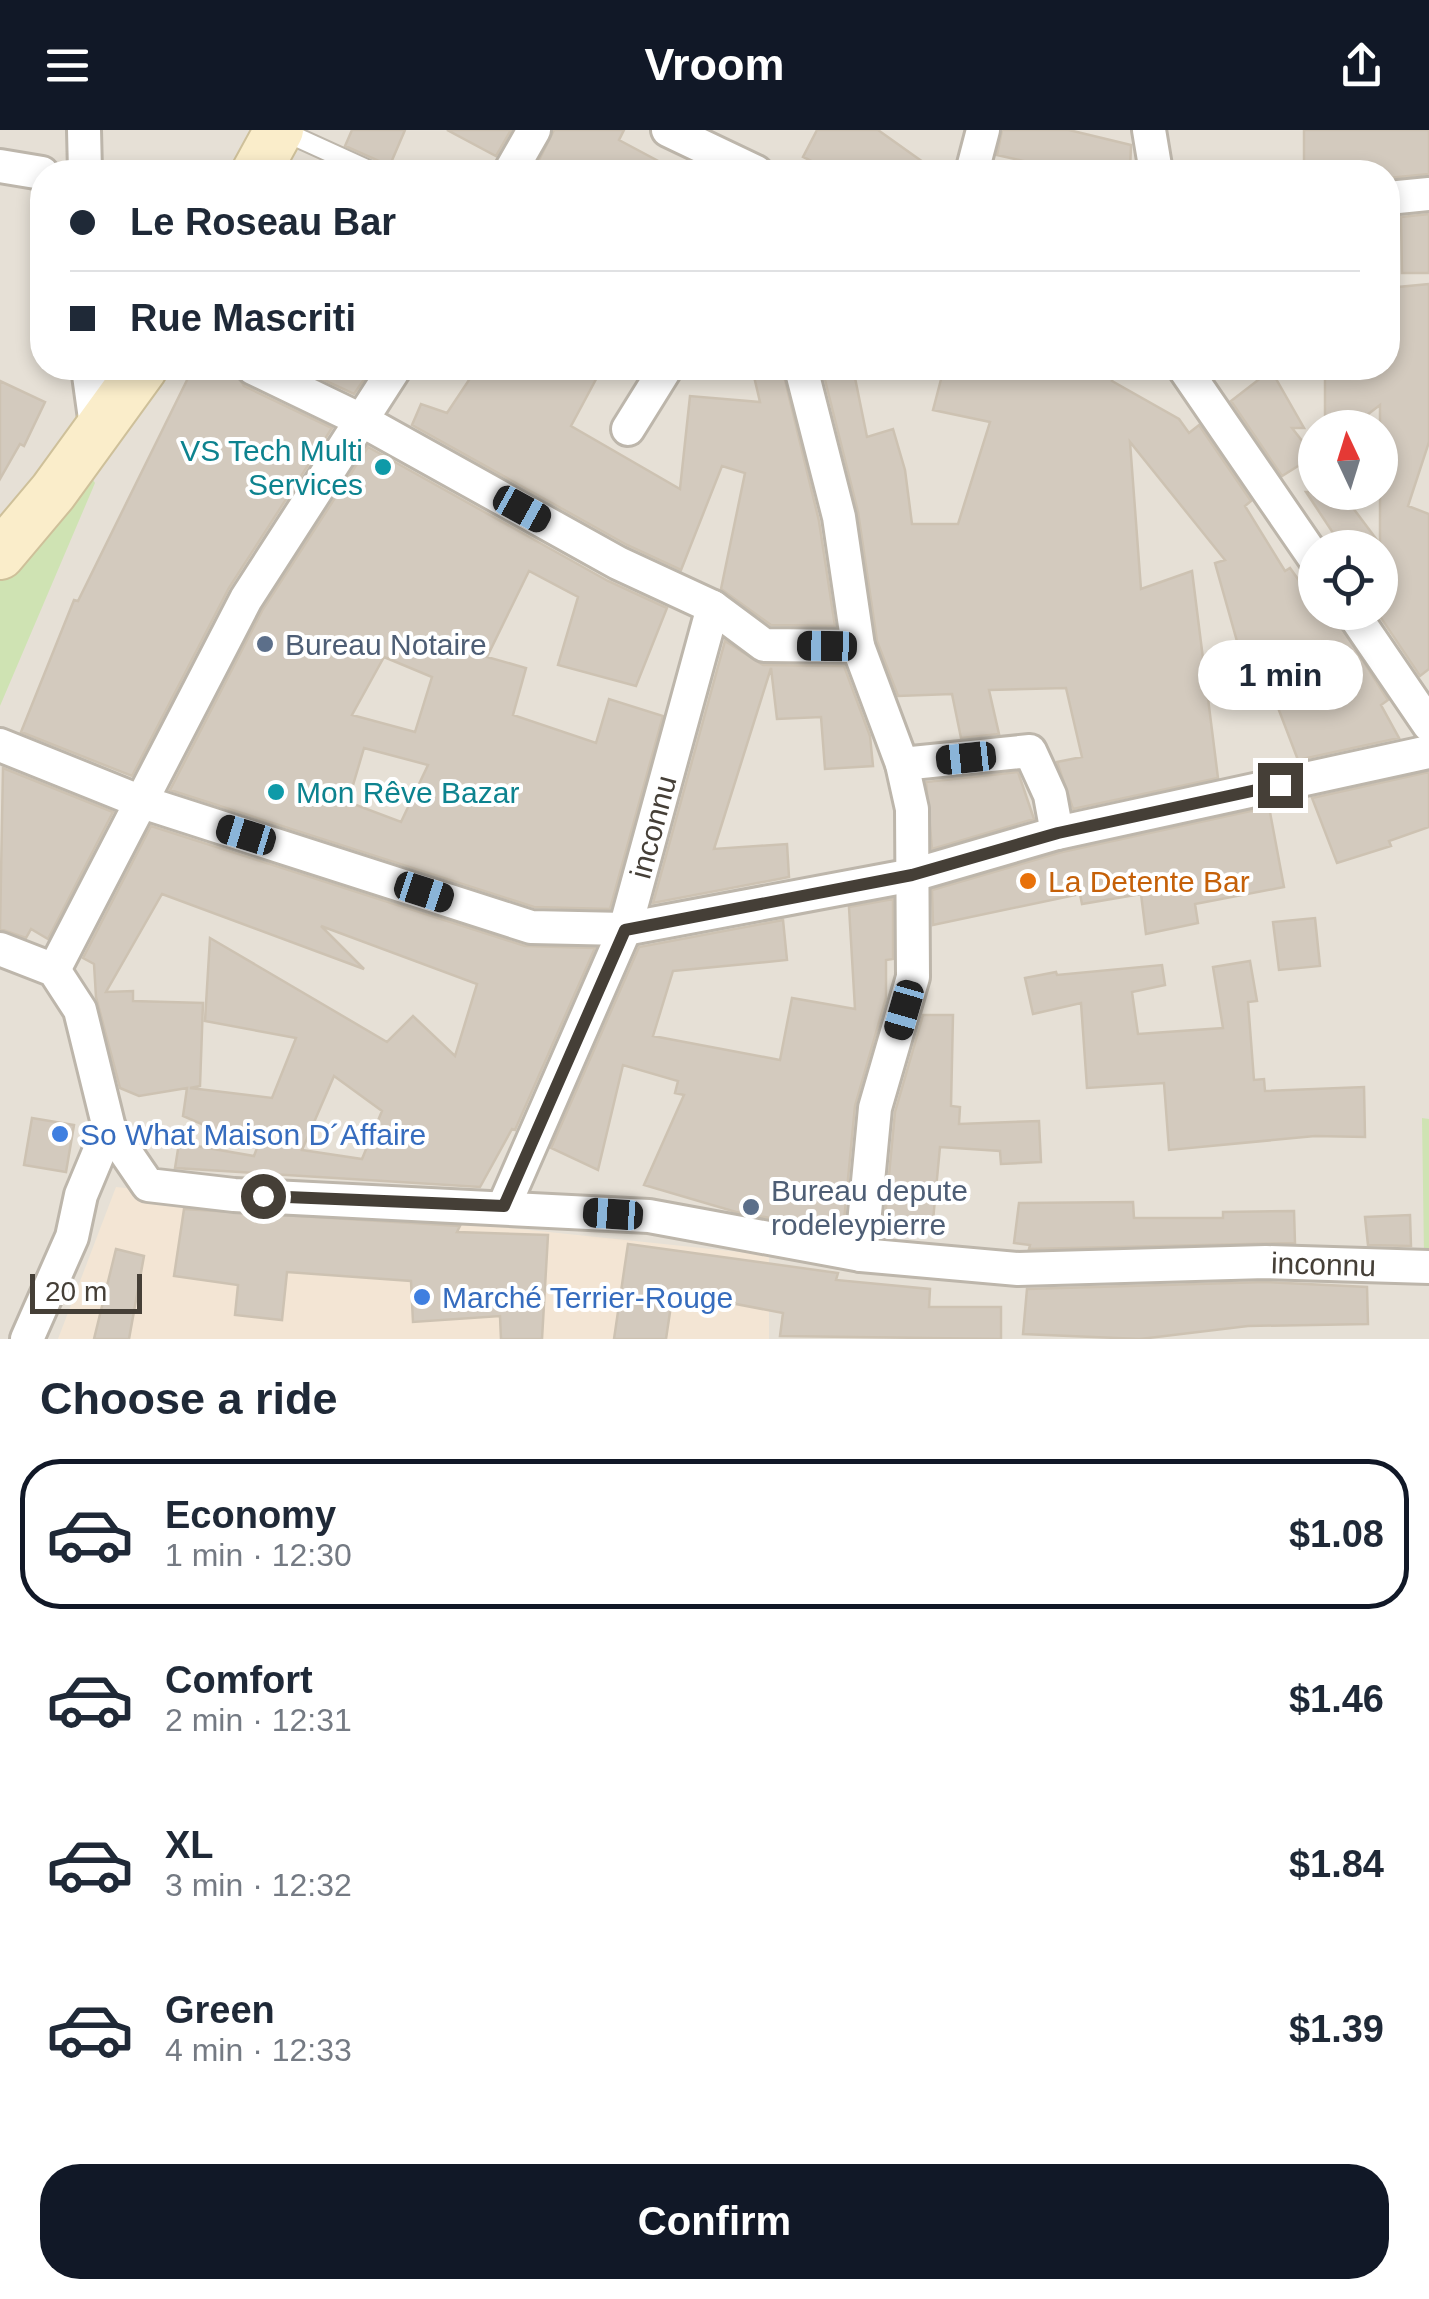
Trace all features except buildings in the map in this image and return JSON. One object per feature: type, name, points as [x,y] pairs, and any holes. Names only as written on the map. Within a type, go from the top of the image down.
[{"type":"street","points":[[84,130],[85,160]]},
{"type":"street","points":[[263,160],[280,130]]},
{"type":"street","points":[[517,160],[534,130]]},
{"type":"street","points":[[975,160],[983,130]]},
{"type":"street","points":[[1149,130],[1154,160]]},
{"type":"street","points":[[687,135],[730,160]]},
{"type":"street","points":[[0,166],[30,171]]},
{"type":"street","points":[[1400,197],[1429,194]]},
{"type":"street","points":[[90,380],[97,433]]},
{"type":"street","points":[[0,555],[97,433],[134,380]]},
{"type":"street","points":[[278,380],[363,420],[618,562],[713,607],[764,645],[858,646]]},
{"type":"street","points":[[0,949],[54,970],[246,598],[387,380]]},
{"type":"street","points":[[628,429],[659,380]]},
{"type":"street","points":[[804,380],[839,518],[858,646],[902,764],[912,809],[913,977],[875,1108],[861,1255]]},
{"type":"street","points":[[1186,380],[1298,535]]},
{"type":"street","name":"inconnu","points":[[504,1206],[625,930],[713,607]]},
{"type":"street","points":[[1364,630],[1429,725]]},
{"type":"street","points":[[0,745],[138,801],[530,926],[625,930],[912,875],[1058,833],[1429,752]]},
{"type":"street","points":[[902,764],[1030,752],[1050,794],[1058,833]]},
{"type":"street","name":"inconnu","points":[[54,970],[80,1010],[109,1128],[148,1186],[234,1195],[649,1216],[861,1255],[1018,1269],[1266,1262],[1429,1267]]},
{"type":"street","points":[[0,1334],[27,1338],[72,1237],[81,1195],[109,1128]]},
{"type":"lane","points":[[280,130],[346,160]]},
{"type":"shaded area","points":[[0,130],[1429,130],[1429,1339],[0,1339]]},
{"type":"shaded area","name":"Marché Terrier-Rouge","points":[[116,1187],[769,1255],[769,1339],[58,1339]]},
{"type":"green space","points":[[84,466],[95,483],[0,706],[0,569]]},
{"type":"green space","points":[[1422,1118],[1429,1119],[1429,1255],[1424,1255]]},
{"type":"place","name":"VS Tech Multi Services","points":[[383,467]]},
{"type":"place","name":"Bureau Notaire","points":[[265,644]]},
{"type":"place","name":"Mon Rêve Bazar","points":[[276,792]]},
{"type":"place","name":"La Detente Bar","points":[[1028,881]]},
{"type":"place","name":"So What Maison D´Affaire","points":[[60,1134]]},
{"type":"place","name":"Bureau depute rodeleypierre","points":[[751,1207]]},
{"type":"place","name":"Marché Terrier-Rouge","points":[[422,1297]]},
{"type":"route","points":[[263,1196],[504,1206],[625,930],[912,875],[1058,833],[1280,785]]}]
